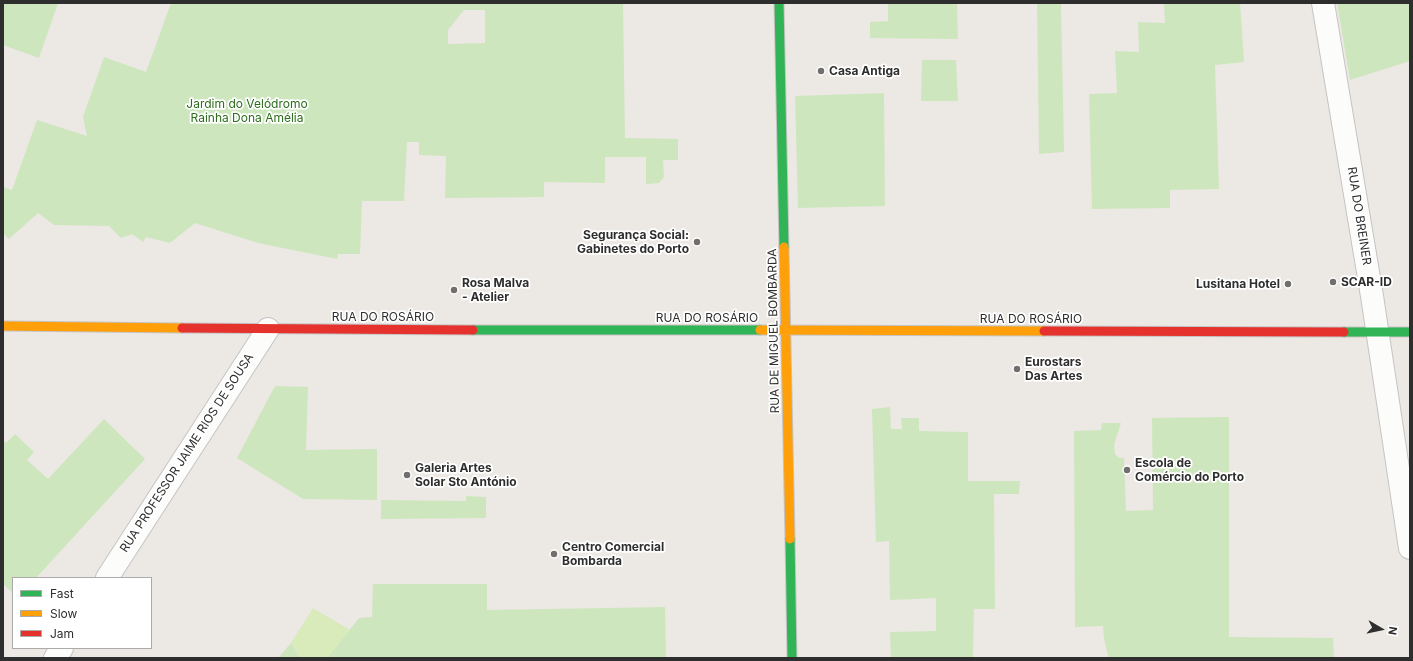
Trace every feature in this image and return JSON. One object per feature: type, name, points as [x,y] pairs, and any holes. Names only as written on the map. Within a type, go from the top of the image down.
[{"type":"street","name":"RUA DE MIGUEL BOMBARDA","points":[[779,3],[792,658]]},
{"type":"street","name":"RUA DO BREINER","points":[[1324,3],[1410,548]]},
{"type":"street","name":"RUA DO ROSÁRIO","points":[[3,326],[268,329],[1410,332]]},
{"type":"street","name":"RUA PROFESSOR JAIME RIOS DE SOUSA","points":[[108,577],[268,329]]},
{"type":"street","points":[[55,658],[61,649]]},
{"type":"green space","points":[[3,3],[58,3],[39,58],[3,45]]},
{"type":"green space","name":"Jardim do Velódromo Rainha Dona Amélia","points":[[171,3],[623,3],[625,138],[678,139],[678,160],[663,160],[664,177],[659,183],[646,184],[646,157],[605,157],[605,183],[544,182],[544,197],[445,198],[446,156],[419,155],[419,142],[407,142],[404,201],[362,201],[360,254],[338,254],[337,259],[258,243],[195,223],[170,243],[146,237],[143,242],[132,234],[121,238],[109,226],[54,225],[38,213],[9,239],[3,233],[3,187],[12,190],[37,120],[87,136],[83,117],[104,57],[146,72]],"holes":[[[464,10],[485,10],[485,43],[448,44],[448,30]]]},
{"type":"green space","points":[[888,3],[957,3],[958,39],[870,38],[870,22],[888,21]]},
{"type":"green space","points":[[1037,3],[1061,3],[1064,152],[1039,154]]},
{"type":"green space","points":[[1164,3],[1240,3],[1244,62],[1215,65],[1219,189],[1170,190],[1170,208],[1092,209],[1089,94],[1117,93],[1115,51],[1139,52],[1138,22],[1165,23]]},
{"type":"green space","points":[[1337,3],[1410,3],[1410,61],[1350,80]]},
{"type":"green space","points":[[922,60],[956,60],[958,101],[921,101]]},
{"type":"green space","points":[[884,93],[885,206],[798,208],[795,96]]},
{"type":"green space","points":[[275,386],[308,387],[306,450],[377,449],[377,500],[303,499],[237,458]]},
{"type":"green space","points":[[890,407],[891,429],[902,429],[901,418],[919,418],[919,431],[968,432],[968,481],[1020,481],[1019,494],[994,494],[995,609],[974,609],[973,658],[891,658],[890,632],[936,631],[936,598],[890,600],[889,541],[876,542],[872,409]]},
{"type":"green space","points":[[1229,417],[1229,637],[1333,638],[1334,658],[1109,658],[1104,639],[1103,626],[1075,627],[1074,431],[1101,430],[1102,423],[1121,423],[1114,445],[1115,454],[1119,458],[1124,458],[1126,511],[1153,510],[1152,418]]},
{"type":"green space","points":[[104,419],[145,459],[37,577],[12,577],[12,592],[3,584],[3,440],[6,443],[15,434],[34,452],[27,460],[48,479]]},
{"type":"green space","points":[[466,496],[486,497],[486,518],[381,519],[381,500],[466,501]]},
{"type":"green space","points":[[373,584],[487,584],[487,610],[665,607],[666,658],[327,658],[359,618],[372,617]]},
{"type":"green space","points":[[313,608],[350,630],[327,658],[301,658],[291,643]]},
{"type":"green space","points":[[291,643],[301,658],[278,658]]},
{"type":"traffic: fast","points":[[779,3],[784,247]]},
{"type":"traffic: fast","points":[[473,330],[760,330]]},
{"type":"traffic: fast","points":[[1344,332],[1410,332]]},
{"type":"traffic: fast","points":[[790,539],[792,658]]},
{"type":"traffic: slow","points":[[784,247],[790,539]]},
{"type":"traffic: slow","points":[[3,326],[182,328]]},
{"type":"traffic: slow","points":[[760,330],[1044,331]]},
{"type":"traffic: jam","points":[[182,328],[473,330]]},
{"type":"traffic: jam","points":[[1044,331],[1344,332]]},
{"type":"place","name":"Casa Antiga","points":[[821,71]]},
{"type":"place","name":"Segurança Social: Gabinetes do Porto","points":[[697,242]]},
{"type":"place","name":"SCAR-ID","points":[[1333,282]]},
{"type":"place","name":"Lusitana Hotel","points":[[1288,284]]},
{"type":"place","name":"Rosa Malva - Atelier","points":[[454,290]]},
{"type":"place","name":"Eurostars Das Artes","points":[[1017,369]]},
{"type":"place","name":"Escola de Comércio do Porto","points":[[1127,470]]},
{"type":"place","name":"Galeria Artes Solar Sto António","points":[[407,475]]},
{"type":"place","name":"Centro Comercial Bombarda","points":[[554,554]]}]
